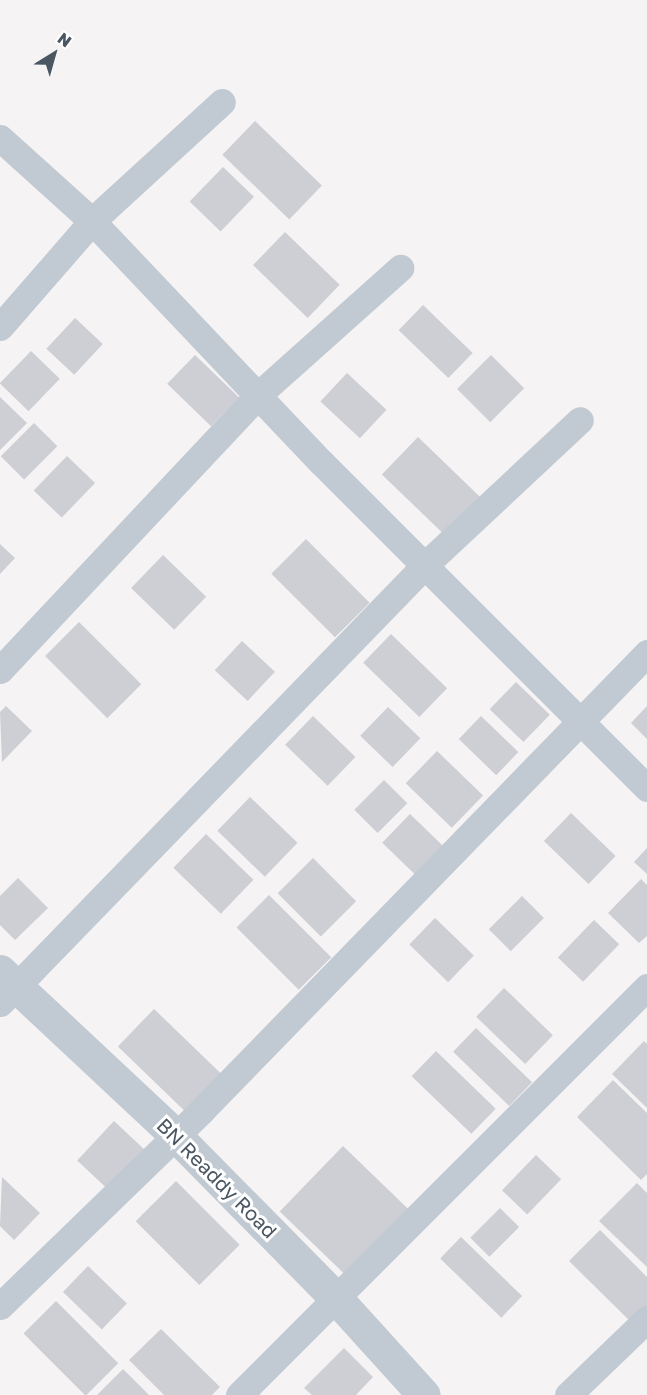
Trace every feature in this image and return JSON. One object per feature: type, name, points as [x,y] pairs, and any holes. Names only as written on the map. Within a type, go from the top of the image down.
[{"type":"street","points":[[0,327],[92,221],[222,102]]},
{"type":"street","points":[[0,138],[92,221],[425,565],[647,788]]},
{"type":"street","points":[[0,670],[258,394],[400,268]]},
{"type":"street","points":[[6,988],[425,565],[580,420]]},
{"type":"street","points":[[0,1306],[175,1135],[582,722],[647,653]]},
{"type":"street","points":[[239,1395],[647,987]]},
{"type":"street","name":"BN Readdy Road","points":[[6,988],[175,1135],[335,1297],[424,1395]]},
{"type":"street","points":[[568,1395],[647,1319]]},
{"type":"building","points":[[255,121],[322,186],[289,219],[222,155]]},
{"type":"building","points":[[223,167],[254,197],[221,231],[190,202]]},
{"type":"building","points":[[285,232],[340,285],[308,318],[253,265]]},
{"type":"building","points":[[423,305],[473,353],[448,378],[399,330]]},
{"type":"building","points":[[75,318],[103,344],[74,375],[46,349]]},
{"type":"building","points":[[31,351],[60,379],[29,411],[0,383]]},
{"type":"building","points":[[195,355],[239,397],[211,426],[167,384]]},
{"type":"building","points":[[491,355],[524,388],[490,422],[457,389]]},
{"type":"building","points":[[347,373],[386,410],[360,438],[320,402]]},
{"type":"building","points":[[0,397],[27,423],[0,450]]},
{"type":"building","points":[[34,423],[57,446],[24,480],[1,456]]},
{"type":"building","points":[[418,437],[483,500],[447,538],[382,474]]},
{"type":"building","points":[[67,456],[95,483],[62,518],[34,491]]},
{"type":"building","points":[[306,539],[370,603],[335,637],[271,574]]},
{"type":"building","points":[[0,544],[15,558],[0,574]]},
{"type":"building","points":[[163,555],[206,597],[174,630],[131,588]]},
{"type":"building","points":[[79,622],[141,684],[107,718],[45,656]]},
{"type":"building","points":[[391,634],[447,688],[419,717],[363,663]]},
{"type":"building","points":[[242,641],[275,672],[248,701],[215,670]]},
{"type":"building","points":[[516,682],[550,715],[523,742],[490,709]]},
{"type":"building","points":[[6,706],[32,731],[2,762],[0,712]]},
{"type":"building","points":[[647,706],[647,739],[631,723]]},
{"type":"building","points":[[388,707],[420,738],[393,767],[360,736]]},
{"type":"building","points":[[313,716],[355,757],[328,786],[285,745]]},
{"type":"building","points":[[481,716],[518,752],[496,775],[459,739]]},
{"type":"building","points":[[437,751],[483,795],[452,828],[406,783]]},
{"type":"building","points":[[384,780],[407,803],[378,833],[354,810]]},
{"type":"building","points":[[250,797],[297,843],[265,877],[217,831]]},
{"type":"building","points":[[571,813],[616,856],[589,884],[544,841]]},
{"type":"building","points":[[410,814],[450,852],[422,881],[382,843]]},
{"type":"building","points":[[206,834],[253,880],[221,914],[173,868]]},
{"type":"building","points":[[647,848],[647,874],[634,862]]},
{"type":"building","points":[[313,858],[356,901],[321,936],[278,893]]},
{"type":"building","points":[[18,878],[48,908],[15,940],[0,925],[0,896]]},
{"type":"building","points":[[641,879],[647,885],[647,936],[639,943],[608,913]]},
{"type":"building","points":[[269,895],[331,957],[299,990],[236,928]]},
{"type":"building","points":[[522,896],[544,918],[511,951],[489,929]]},
{"type":"building","points":[[435,918],[474,956],[448,982],[409,945]]},
{"type":"building","points":[[594,920],[619,944],[583,982],[558,957]]},
{"type":"building","points":[[504,988],[553,1035],[525,1064],[476,1017]]},
{"type":"building","points":[[154,1009],[224,1077],[188,1114],[118,1046]]},
{"type":"building","points":[[476,1028],[532,1082],[509,1106],[453,1052]]},
{"type":"building","points":[[644,1041],[647,1044],[647,1108],[612,1074]]},
{"type":"building","points":[[436,1051],[496,1109],[471,1134],[412,1076]]},
{"type":"building","points":[[613,1080],[647,1113],[647,1174],[641,1180],[577,1117]]},
{"type":"building","points":[[114,1121],[145,1150],[108,1189],[77,1160]]},
{"type":"building","points":[[343,1146],[411,1212],[348,1277],[280,1211]]},
{"type":"building","points":[[536,1155],[561,1179],[527,1215],[502,1190]]},
{"type":"building","points":[[2,1177],[40,1213],[14,1240],[0,1226]]},
{"type":"building","points":[[176,1181],[240,1245],[199,1285],[136,1221]]},
{"type":"building","points":[[637,1183],[647,1193],[647,1267],[599,1221]]},
{"type":"building","points":[[500,1208],[519,1227],[489,1257],[470,1238]]},
{"type":"building","points":[[600,1230],[647,1277],[647,1316],[636,1327],[569,1261]]},
{"type":"building","points":[[461,1237],[522,1296],[501,1318],[440,1259]]},
{"type":"building","points":[[88,1266],[127,1304],[102,1329],[63,1292]]},
{"type":"building","points":[[56,1301],[118,1363],[85,1395],[23,1334]]},
{"type":"building","points":[[161,1329],[220,1387],[212,1395],[164,1395],[129,1360]]},
{"type":"building","points":[[344,1348],[373,1377],[356,1395],[312,1395],[304,1388]]},
{"type":"building","points":[[123,1369],[149,1395],[97,1395]]}]
